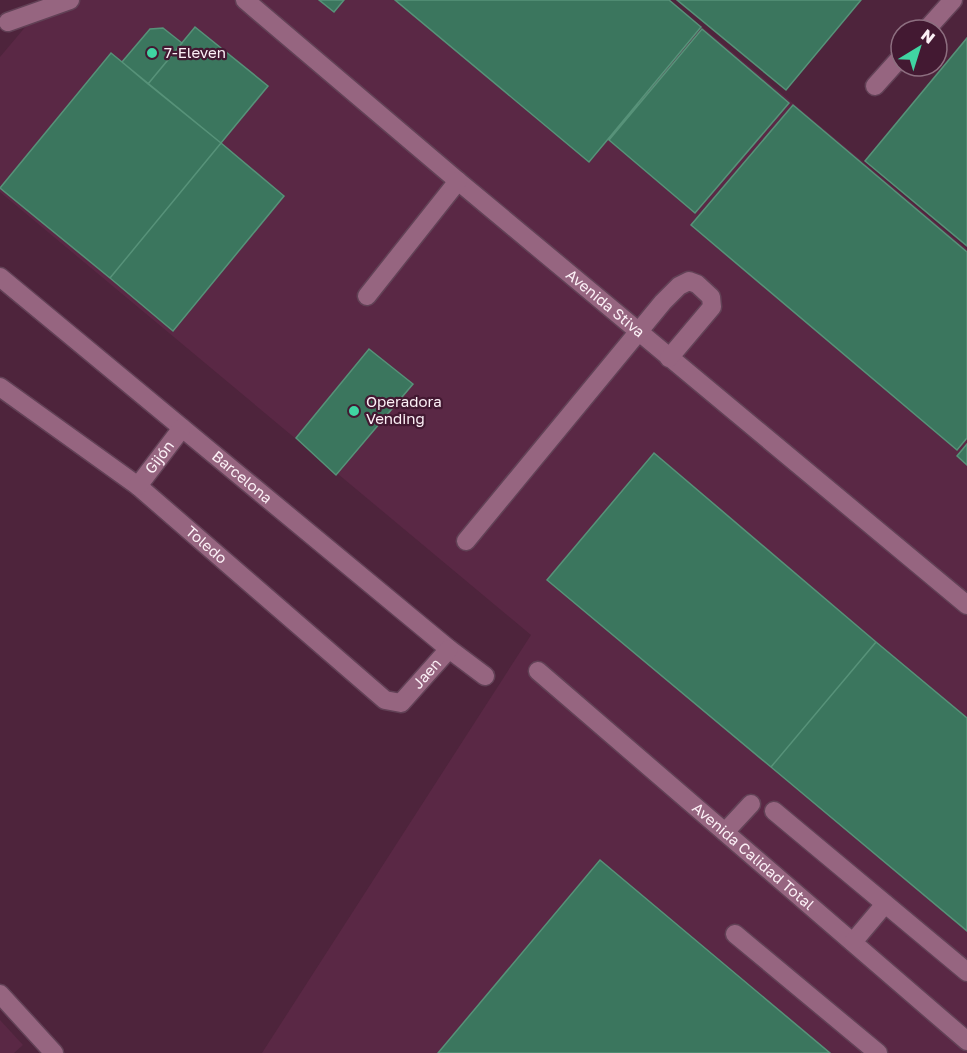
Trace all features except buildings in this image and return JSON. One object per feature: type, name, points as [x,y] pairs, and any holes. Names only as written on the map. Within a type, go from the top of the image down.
[{"type":"street","points":[[4,26],[26,0]]},
{"type":"street","points":[[4,26],[70,0]]},
{"type":"street","name":"Avenida Stiva","points":[[245,0],[669,358],[967,605]]},
{"type":"street","points":[[937,18],[953,0]]},
{"type":"street","points":[[875,86],[889,70]]},
{"type":"street","points":[[367,296],[458,181]]},
{"type":"street","name":"Barcelona","points":[[0,278],[449,649],[485,676]]},
{"type":"street","points":[[466,541],[637,331],[679,286],[688,281],[697,284],[711,297],[712,307],[669,358]]},
{"type":"street","name":"Toledo","points":[[0,387],[138,486],[385,700],[397,704],[405,700]]},
{"type":"street","name":"Gijón","points":[[138,486],[182,428]]},
{"type":"street","name":"Jaen","points":[[405,700],[449,649]]},
{"type":"street","name":"Avenida Calidad Total","points":[[538,671],[967,1041]]},
{"type":"street","points":[[724,832],[751,804]]},
{"type":"street","points":[[774,811],[967,972]]},
{"type":"street","points":[[853,942],[885,904]]},
{"type":"street","points":[[735,934],[878,1053]]},
{"type":"street","points":[[0,994],[54,1053]]},
{"type":"shaded area","points":[[48,0],[670,0],[967,249],[967,1053],[262,1053],[531,635],[0,192],[0,57]]},
{"type":"shaded area","points":[[0,1020],[23,1045],[14,1053],[0,1053]]},
{"type":"place","name":"7-Eleven","points":[[152,53]]},
{"type":"place","name":"Operadora Vending","points":[[354,411]]}]
